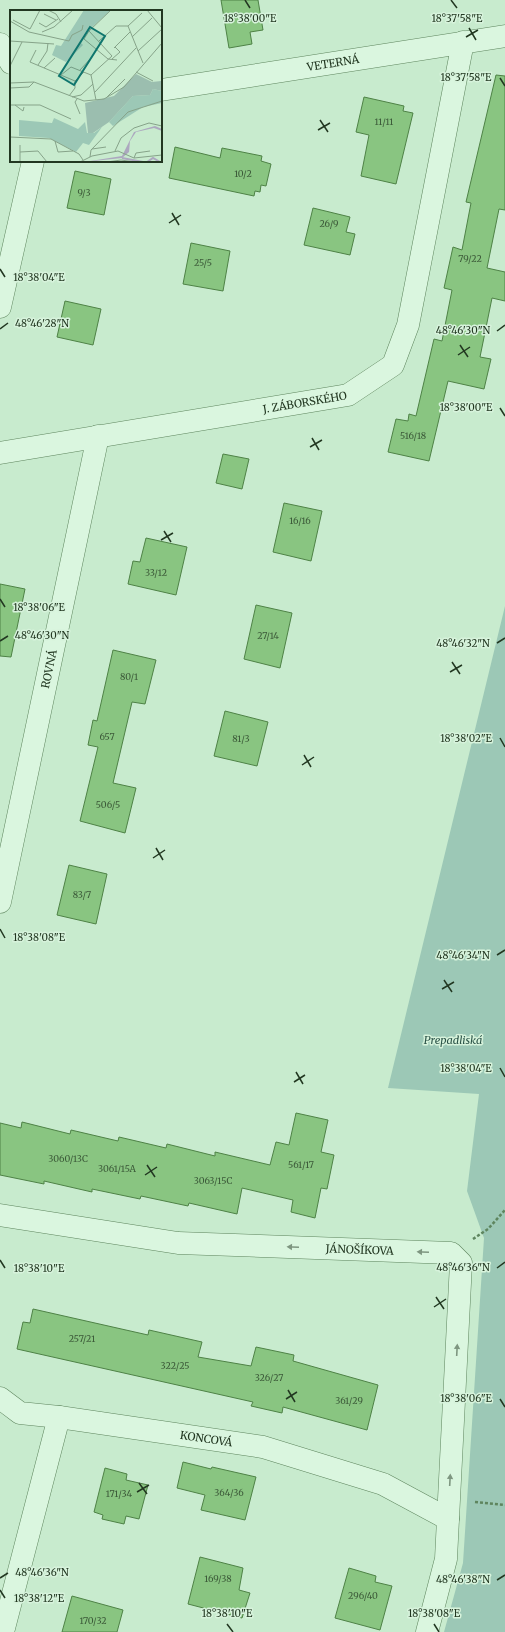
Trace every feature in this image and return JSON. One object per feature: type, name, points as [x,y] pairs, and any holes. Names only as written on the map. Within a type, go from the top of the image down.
[{"type":"street","name":"VETERNÁ","points":[[162,90],[505,36]]},
{"type":"street","name":"J. ZÁBORSKÉHO","points":[[0,453],[348,395],[393,365],[408,325],[463,42]]},
{"type":"street","points":[[0,44],[10,61]]},
{"type":"street","points":[[0,307],[33,162]]},
{"type":"street","name":"ROVNÁ","points":[[0,902],[98,436]]},
{"type":"street","name":"JÁNOŠÍKOVA","points":[[0,1215],[178,1243],[451,1253]]},
{"type":"street","points":[[427,1632],[446,1559],[462,1263],[451,1253]]},
{"type":"street","points":[[0,1398],[20,1413],[59,1417],[3,1632]]},
{"type":"street","name":"KONCOVÁ","points":[[59,1417],[263,1447],[382,1484],[448,1519]]},
{"type":"path","points":[[451,1253],[488,1229],[505,1210]]},
{"type":"green space","name":"Prepadliská","points":[[505,606],[505,1632],[444,1632],[463,1563],[484,1238],[467,1191],[479,1094],[388,1088]]},
{"type":"building","points":[[221,0],[258,0],[263,30],[250,32],[252,44],[229,48]]},
{"type":"building","points":[[496,75],[505,76],[505,210],[499,209],[487,268],[505,272],[505,301],[492,298],[480,357],[491,359],[484,389],[448,381],[429,461],[388,452],[396,419],[408,421],[409,414],[416,416],[434,339],[442,341],[452,290],[444,288],[453,247],[462,250],[471,203],[466,202]]},
{"type":"building","points":[[364,97],[404,106],[403,111],[413,113],[396,184],[361,176],[369,135],[356,132]]},
{"type":"building","points":[[175,147],[220,158],[222,148],[262,156],[261,161],[271,164],[266,186],[261,185],[260,192],[255,191],[254,196],[169,178]]},
{"type":"building","points":[[75,171],[111,179],[104,215],[67,208]]},
{"type":"building","points":[[313,208],[350,217],[346,232],[355,234],[350,255],[304,245]]},
{"type":"building","points":[[191,243],[230,251],[223,291],[183,284]]},
{"type":"building","points":[[65,301],[101,309],[93,345],[57,337]]},
{"type":"building","points":[[223,454],[249,459],[242,489],[216,483]]},
{"type":"building","points":[[284,503],[322,511],[311,561],[273,552]]},
{"type":"building","points":[[146,538],[187,547],[176,595],[128,584],[133,561],[140,562]]},
{"type":"building","points":[[0,584],[25,589],[11,657],[0,656]]},
{"type":"building","points":[[256,605],[292,613],[280,668],[244,659]]},
{"type":"building","points":[[113,650],[156,660],[145,704],[132,702],[113,783],[136,788],[125,833],[80,821],[98,747],[88,745],[93,720],[97,721]]},
{"type":"building","points":[[225,711],[268,722],[257,766],[214,756]]},
{"type":"building","points":[[69,865],[107,874],[96,924],[57,915]]},
{"type":"building","points":[[296,1113],[328,1120],[321,1152],[334,1155],[327,1189],[321,1188],[315,1218],[291,1212],[293,1200],[242,1188],[237,1214],[189,1203],[188,1206],[141,1196],[140,1199],[92,1189],[92,1192],[44,1181],[44,1184],[0,1175],[0,1123],[21,1128],[22,1122],[70,1134],[71,1130],[118,1141],[119,1137],[166,1148],[167,1144],[215,1156],[215,1152],[270,1165],[276,1142],[289,1145]]},
{"type":"building","points":[[33,1309],[148,1335],[149,1330],[202,1342],[198,1357],[251,1366],[256,1347],[294,1355],[293,1361],[378,1385],[367,1430],[283,1407],[282,1413],[251,1406],[253,1402],[17,1349],[23,1322],[30,1323]]},
{"type":"building","points":[[183,1462],[211,1469],[212,1467],[256,1477],[245,1520],[201,1510],[205,1495],[177,1488]]},
{"type":"building","points":[[105,1468],[127,1474],[126,1480],[148,1485],[139,1519],[126,1516],[124,1524],[102,1519],[103,1515],[94,1512]]},
{"type":"building","points":[[200,1557],[243,1568],[239,1590],[250,1593],[242,1618],[188,1604]]},
{"type":"building","points":[[349,1568],[376,1576],[375,1582],[392,1586],[380,1630],[335,1618]]},
{"type":"building","points":[[72,1596],[123,1610],[117,1632],[62,1632]]}]
